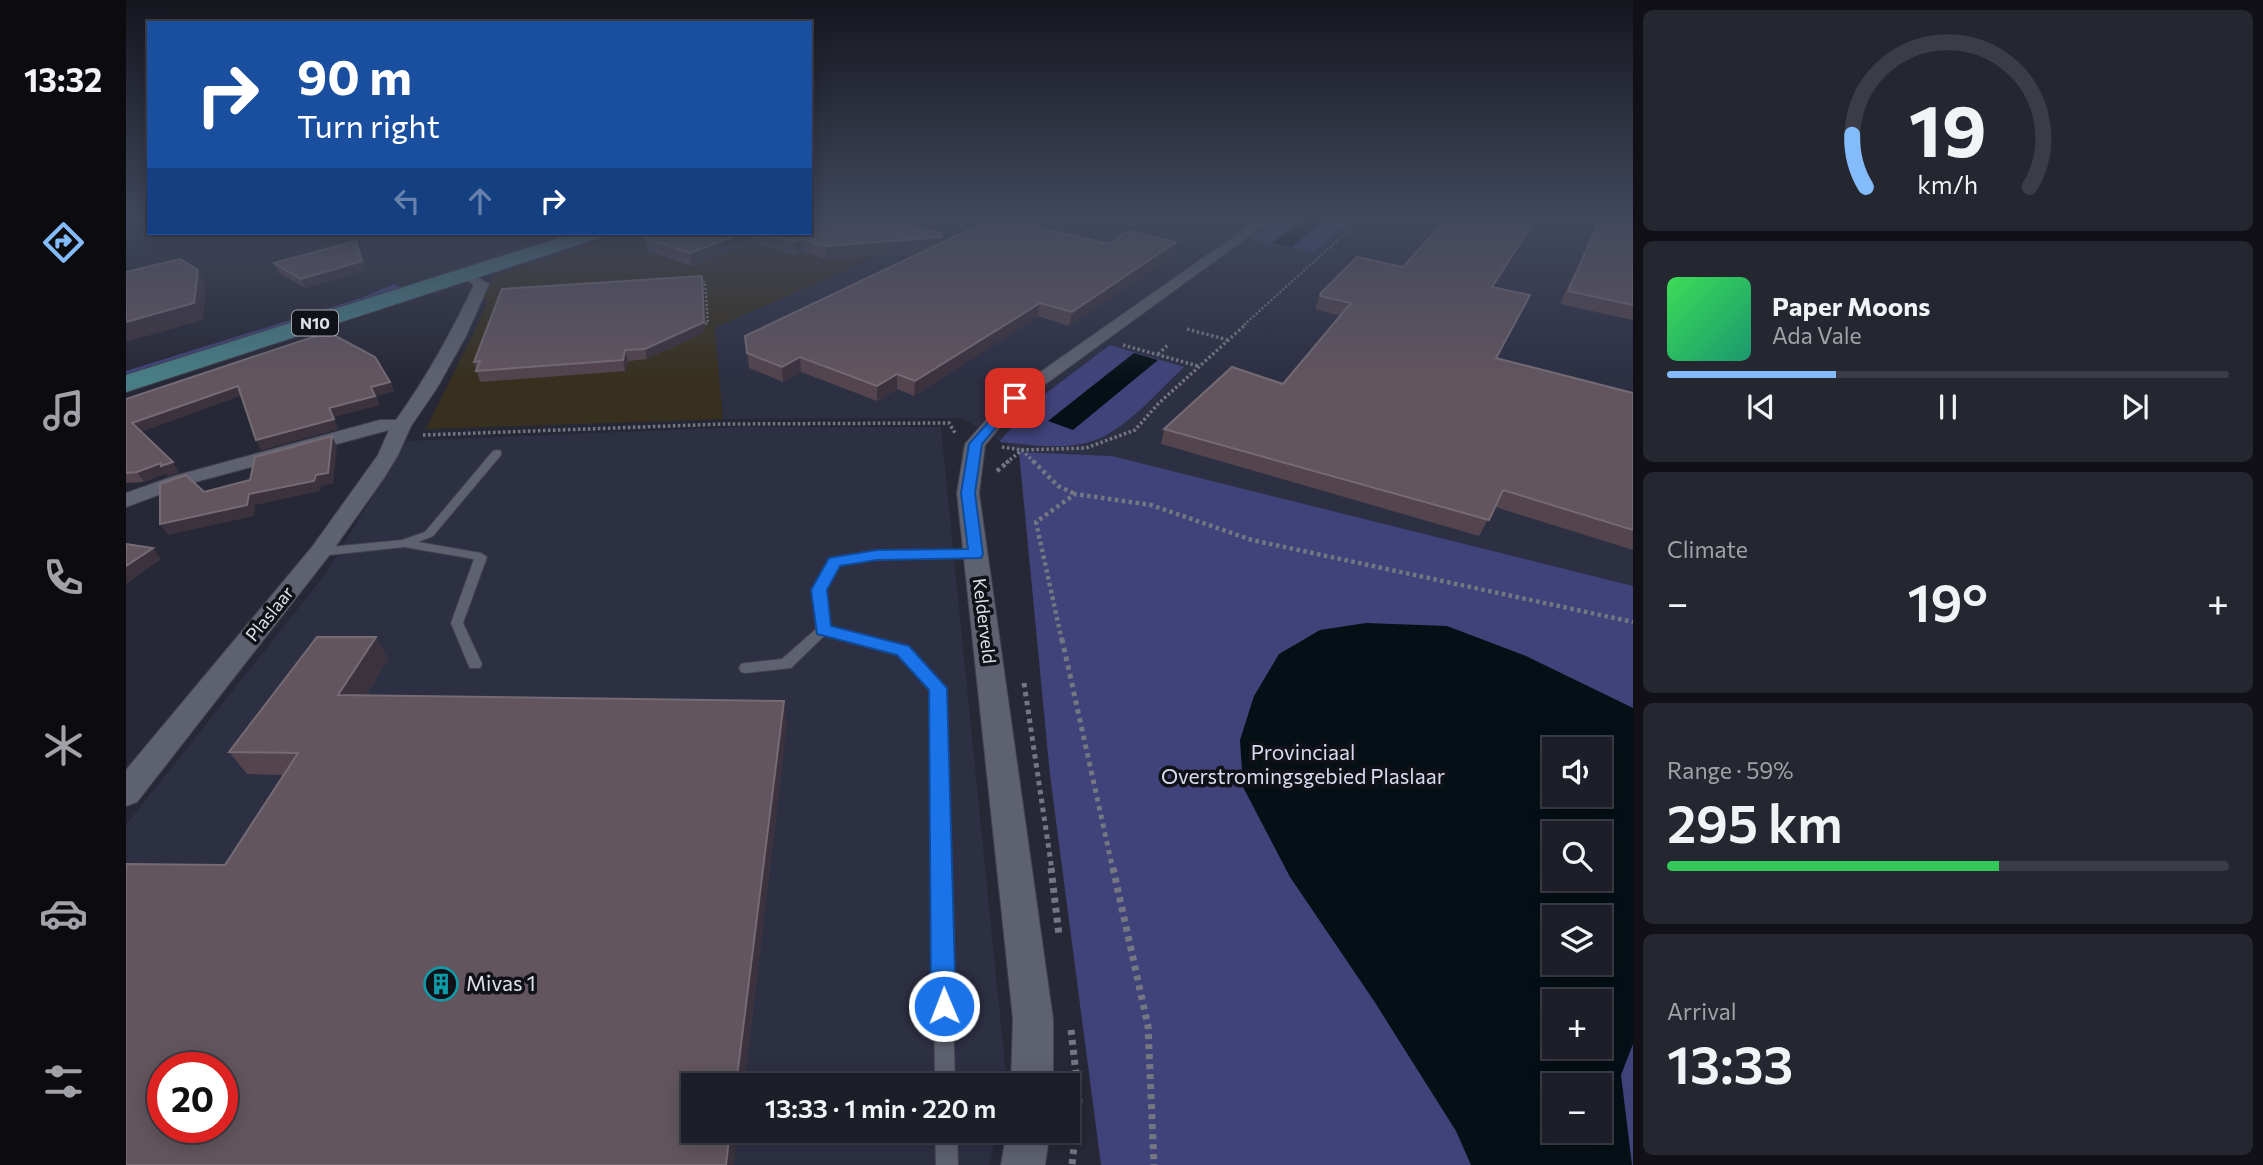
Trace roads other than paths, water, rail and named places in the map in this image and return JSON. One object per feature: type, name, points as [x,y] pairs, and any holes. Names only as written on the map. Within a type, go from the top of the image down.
[{"type":"main road","name":"N10","points":[[126,366],[343,299],[418,272]]},
{"type":"main road","name":"N10","points":[[126,384],[474,272]]},
{"type":"street","name":"Kelderveld","points":[[1032,1073],[1033,1019],[968,493],[975,444],[1015,398],[1193,272]]},
{"type":"street","name":"Plaslaar","points":[[126,793],[320,552],[373,478],[458,336],[482,284],[466,275]]},
{"type":"street","points":[[126,500],[181,480],[387,424],[399,431]]},
{"type":"street","points":[[1023,1165],[1027,1143]]},
{"type":"lane","points":[[320,552],[404,543],[429,534],[497,453]]},
{"type":"lane","points":[[404,543],[481,557],[457,623],[475,664]]},
{"type":"lane","points":[[823,629],[819,590],[834,562],[877,555],[976,554]]},
{"type":"lane","points":[[746,668],[786,664],[823,629]]},
{"type":"lane","points":[[823,629],[902,651],[938,688],[945,1073]]},
{"type":"lane","points":[[946,1143],[947,1165]]},
{"type":"place","name":"Mivas 1","points":[[441,984]]},
{"type":"park label","name":"Provinciaal Overstromingsgebied Plaslaar","points":[[1303,765]]}]
